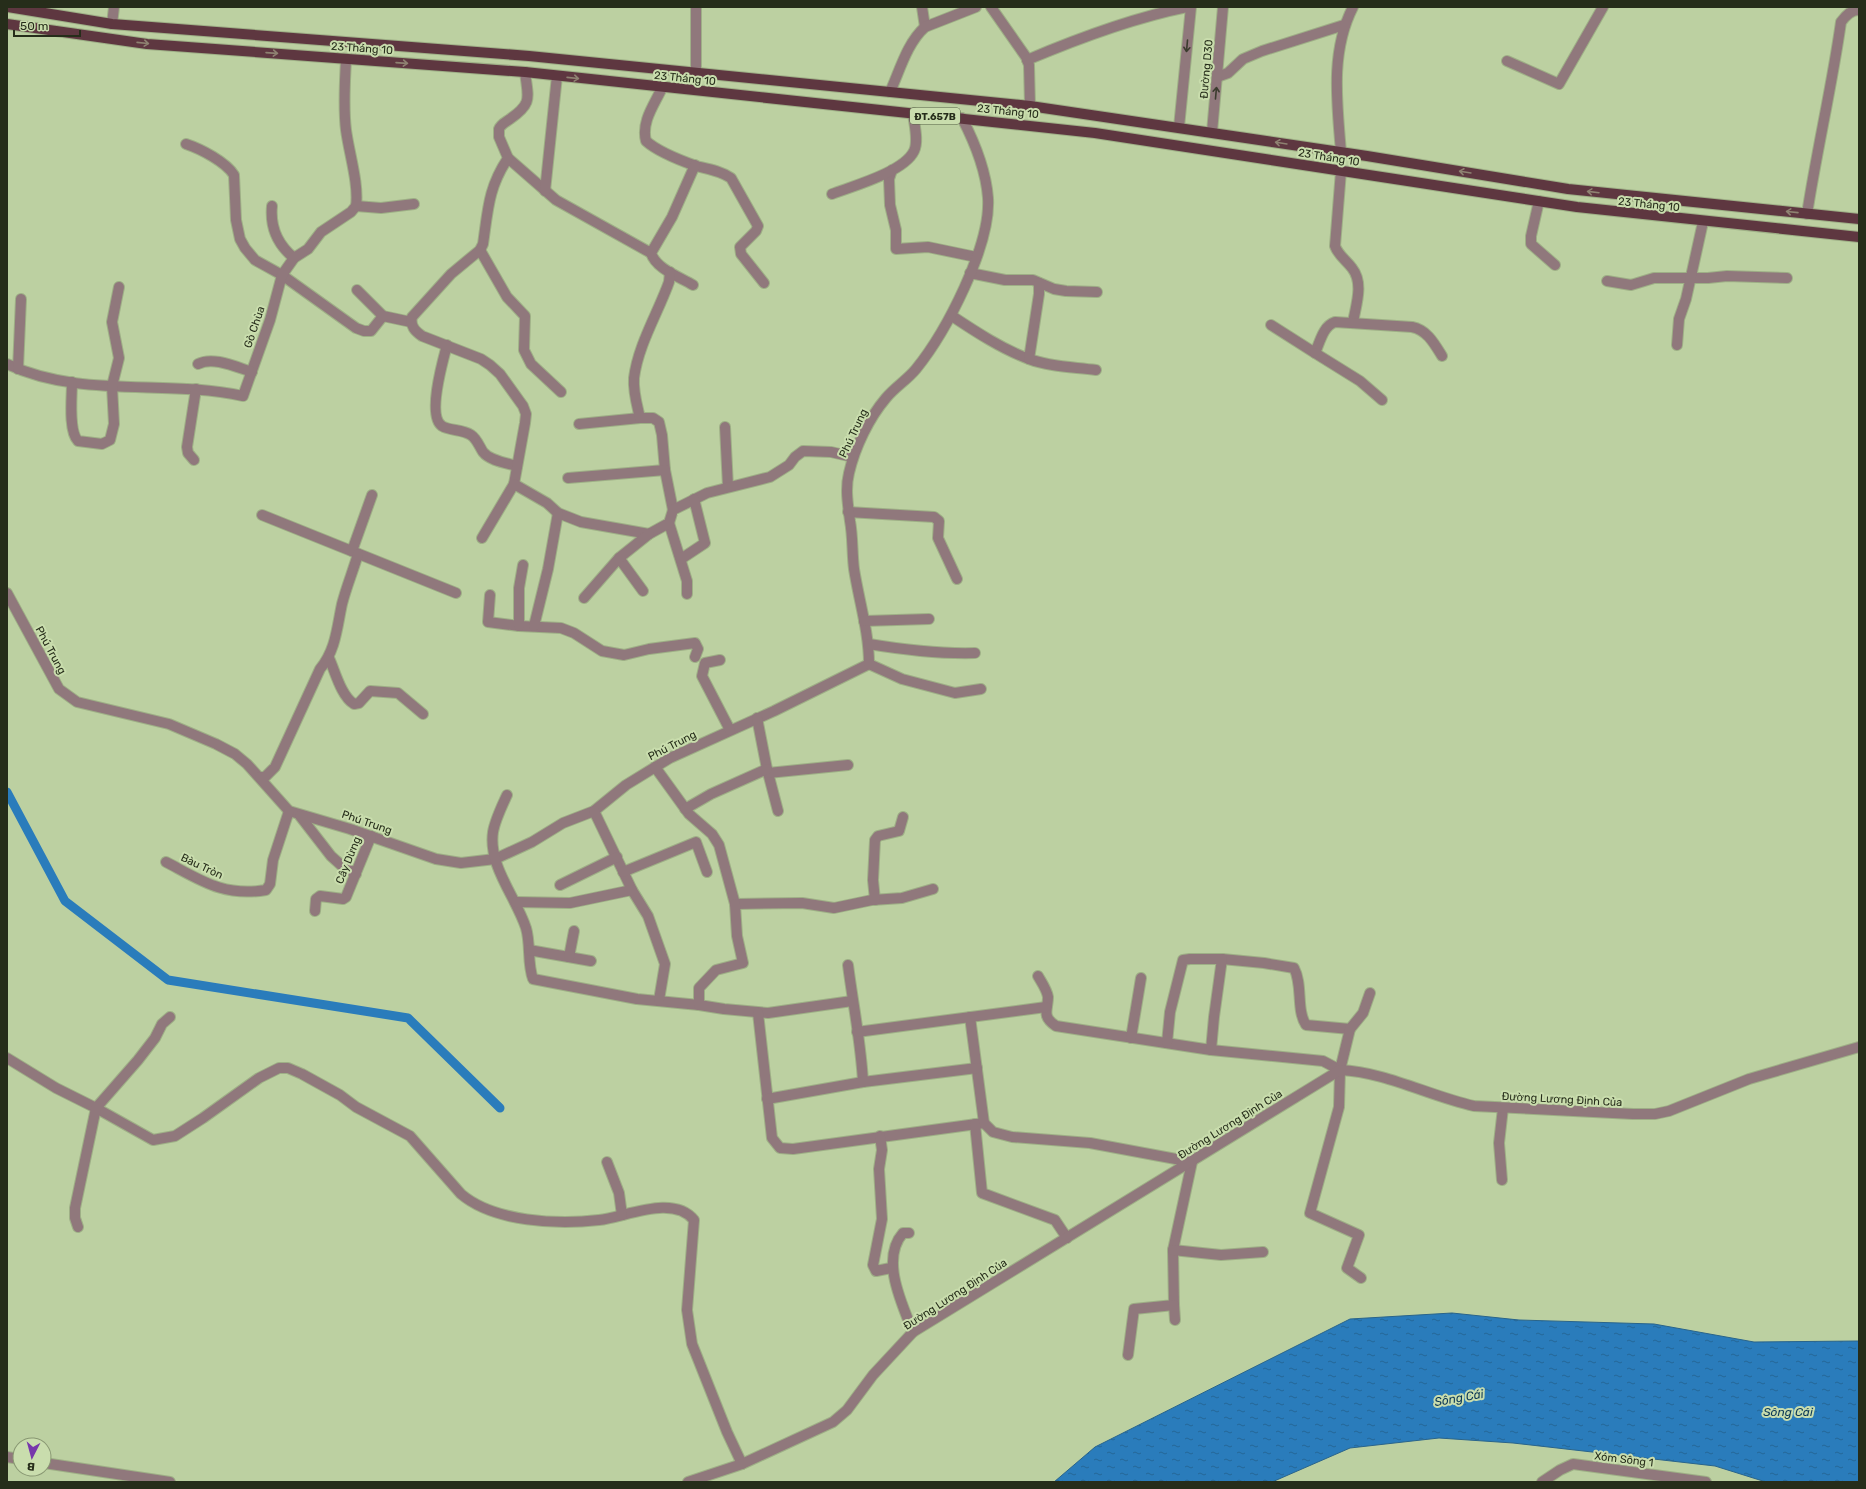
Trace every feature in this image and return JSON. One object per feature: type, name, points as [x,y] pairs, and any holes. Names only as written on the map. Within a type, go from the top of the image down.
[{"type":"main road","name":"23 Tháng 10","points":[[8,7],[112,24],[529,56],[1030,106],[1212,132],[1581,191],[1859,219]]},
{"type":"main road","name":"23 Tháng 10","points":[[7,24],[147,44],[526,72],[695,92],[962,118],[1095,133],[1600,210],[1859,237]]},
{"type":"main road","points":[[695,92],[696,73]]},
{"type":"main road","points":[[1177,146],[1179,127]]},
{"type":"main road","points":[[1210,151],[1212,132]]},
{"type":"main road","points":[[1341,152],[1341,171]]},
{"type":"street","points":[[112,24],[114,7]]},
{"type":"street","points":[[696,7],[696,73]]},
{"type":"street","points":[[922,7],[925,27]]},
{"type":"street","points":[[890,92],[913,40],[925,27],[976,7]]},
{"type":"street","points":[[991,7],[1029,65],[1030,106]]},
{"type":"street","points":[[1027,60],[1052,49],[1137,19],[1187,7]]},
{"type":"street","name":"Đường D30","points":[[1179,127],[1191,7]]},
{"type":"street","name":"Đường D30","points":[[1212,132],[1223,7]]},
{"type":"street","points":[[1341,152],[1336,71],[1344,25],[1353,7]]},
{"type":"street","points":[[1507,61],[1559,84],[1603,7]]},
{"type":"street","points":[[1807,214],[1842,22],[1846,15],[1854,10],[1859,10]]},
{"type":"street","points":[[1217,77],[1228,72],[1243,59],[1262,51],[1344,25]]},
{"type":"street","points":[[346,59],[344,108],[350,162],[356,190],[356,206],[381,208],[414,204]]},
{"type":"street","points":[[526,72],[528,98],[525,108],[504,123],[499,129],[500,137],[508,158],[545,191],[569,208],[651,253],[653,260],[670,272],[693,284]]},
{"type":"street","points":[[545,191],[557,76]]},
{"type":"street","points":[[662,88],[645,124],[644,133],[646,141],[651,146],[695,165],[725,173],[732,178],[758,226],[756,232],[740,247],[741,254],[764,283]]},
{"type":"street","points":[[832,194],[874,179],[892,170],[914,152],[916,145],[913,113]]},
{"type":"street","name":"Phú Trung","points":[[7,593],[59,689],[77,702],[169,724],[202,737],[235,754],[260,777],[272,794],[289,811],[300,816],[335,824],[420,854],[450,861],[472,863],[495,859],[532,842],[563,823],[594,811],[626,785],[654,767],[730,730],[840,680],[869,664],[869,644],[854,567],[848,512],[847,486],[853,457],[876,411],[887,397],[917,368],[952,316],[976,257],[987,214],[988,200],[983,170],[962,118]]},
{"type":"street","points":[[186,144],[203,151],[230,169],[234,175],[236,220],[240,239],[244,248],[256,260],[282,275],[356,328],[364,331],[371,331],[383,316]]},
{"type":"street","points":[[482,538],[514,484],[520,458],[526,414],[523,406],[500,374],[490,365],[481,359],[422,336],[414,330],[411,322],[412,317],[451,274],[480,250],[483,244],[489,197],[500,171],[508,158]]},
{"type":"street","points":[[651,253],[672,217],[695,165]]},
{"type":"street","points":[[892,170],[889,179],[890,205],[896,230],[896,249],[928,247],[976,257]]},
{"type":"street","points":[[1341,171],[1335,246],[1337,252],[1355,272],[1359,282],[1352,322]]},
{"type":"street","points":[[1539,201],[1531,236],[1531,244],[1555,266]]},
{"type":"street","points":[[272,206],[272,220],[276,236],[284,249],[294,258]]},
{"type":"street","name":"Gò Chùa","points":[[7,364],[18,369],[62,382],[112,386],[196,389],[243,396],[270,320],[282,275],[294,258],[302,254],[329,225],[351,212],[356,206]]},
{"type":"street","points":[[1677,345],[1679,319],[1691,278],[1704,222]]},
{"type":"street","points":[[480,250],[507,297],[524,316],[524,350],[531,364],[561,392]]},
{"type":"street","points":[[640,418],[634,392],[637,366],[669,282],[670,272]]},
{"type":"street","points":[[970,273],[1005,280],[1032,280],[1066,291],[1097,292]]},
{"type":"street","points":[[1607,281],[1631,285],[1654,278],[1727,276],[1787,278]]},
{"type":"street","points":[[1029,360],[1039,294],[1039,283]]},
{"type":"street","points":[[72,382],[72,428],[75,438],[78,441],[102,444],[110,440],[114,424],[112,386],[119,358],[112,322],[119,287]]},
{"type":"street","points":[[357,290],[383,316],[411,322]]},
{"type":"street","points":[[18,369],[21,299]]},
{"type":"street","points":[[952,316],[980,335],[1029,360],[1045,364],[1096,370]]},
{"type":"street","points":[[1315,353],[1326,328],[1330,324],[1352,322],[1420,328],[1426,332],[1442,356]]},
{"type":"street","points":[[1271,325],[1360,381],[1382,400]]},
{"type":"street","points":[[447,345],[439,378],[435,412],[437,420],[441,425],[466,432],[472,436],[487,456],[517,466]]},
{"type":"street","points":[[198,364],[204,361],[212,361],[252,372]]},
{"type":"street","points":[[194,460],[188,454],[187,447],[196,389]]},
{"type":"street","points":[[579,424],[640,418],[653,418],[659,422],[662,435],[665,470],[673,510],[669,523],[687,580],[687,594]]},
{"type":"street","points":[[725,427],[728,487]]},
{"type":"street","points":[[673,510],[707,493],[770,477],[789,466],[795,457],[803,451],[831,452],[853,457]]},
{"type":"street","points":[[568,478],[665,470]]},
{"type":"street","points":[[514,484],[547,503],[558,513],[581,522],[649,534]]},
{"type":"street","points":[[260,777],[265,777],[275,766],[320,668],[329,658],[335,642],[342,603],[372,495]]},
{"type":"street","points":[[681,560],[705,543],[694,499]]},
{"type":"street","points":[[848,512],[934,517],[939,520],[938,538],[940,546],[957,580]]},
{"type":"street","points":[[534,626],[548,568],[558,513]]},
{"type":"street","points":[[262,515],[456,593]]},
{"type":"street","points":[[584,598],[619,558],[649,534],[669,523]]},
{"type":"street","points":[[619,558],[643,591]]},
{"type":"street","points":[[519,626],[520,588],[523,565]]},
{"type":"street","points":[[490,595],[488,622],[519,626],[561,628],[574,632],[602,652],[624,655],[649,649],[695,643],[698,649],[695,657]]},
{"type":"street","points":[[864,621],[929,619]]},
{"type":"street","points":[[869,644],[908,651],[941,654],[975,653]]},
{"type":"street","points":[[329,658],[344,691],[354,704],[359,703],[370,691],[395,693],[423,714]]},
{"type":"street","points":[[720,660],[705,663],[702,676],[730,730]]},
{"type":"street","points":[[869,664],[902,679],[955,693],[981,688]]},
{"type":"street","points":[[757,718],[767,771],[778,811]]},
{"type":"street","points":[[685,809],[711,794],[767,771],[848,765]]},
{"type":"street","points":[[654,767],[685,809],[712,834],[719,845],[735,904],[737,936],[743,963],[716,970],[699,988],[699,1005]]},
{"type":"street","points":[[507,794],[493,832],[495,859],[516,902],[526,929],[530,972],[533,980],[637,999],[659,1000],[758,1013],[852,1001]]},
{"type":"street","name":"Bàu Tròn","points":[[166,862],[219,888],[236,892],[266,890],[270,884],[274,860],[289,811]]},
{"type":"street","points":[[594,811],[632,890],[648,916],[665,964],[659,1000]]},
{"type":"street","points":[[300,816],[331,856],[341,865],[356,874]]},
{"type":"street","points":[[875,900],[873,880],[875,840],[878,836],[899,832],[903,817]]},
{"type":"street","name":"Cây Dừng","points":[[315,911],[316,899],[320,896],[343,899],[346,897],[371,836]]},
{"type":"street","points":[[623,872],[696,842],[707,872]]},
{"type":"street","points":[[560,885],[617,857]]},
{"type":"street","points":[[735,904],[802,902],[834,908],[875,900],[902,898],[933,889]]},
{"type":"street","points":[[516,902],[570,903],[632,890]]},
{"type":"street","points":[[569,957],[574,931]]},
{"type":"street","points":[[529,950],[591,961]]},
{"type":"street","points":[[1167,1043],[1170,1012],[1183,960],[1190,959],[1222,959],[1280,965],[1294,968],[1298,975],[1302,1013],[1306,1025],[1350,1029]]},
{"type":"street","points":[[1211,1050],[1222,959]]},
{"type":"street","points":[[848,965],[852,1001],[862,1054],[864,1082]]},
{"type":"street","points":[[1038,976],[1047,994],[1046,1014],[1050,1023],[1056,1026],[1211,1050],[1323,1061],[1340,1070]]},
{"type":"street","points":[[1131,1038],[1141,978]]},
{"type":"street","points":[[1361,1278],[1347,1268],[1359,1235],[1310,1212],[1339,1107],[1340,1070],[1350,1029],[1363,1013],[1370,993]]},
{"type":"street","points":[[857,1032],[1046,1007]]},
{"type":"street","points":[[758,1013],[772,1138],[780,1148],[793,1149],[979,1123],[992,1132],[1012,1137],[1090,1143],[1192,1162],[1173,1250],[1175,1320]]},
{"type":"street","points":[[78,1227],[75,1218],[75,1208],[96,1108],[138,1060],[155,1038],[162,1024],[170,1017]]},
{"type":"street","points":[[970,1018],[977,1068],[982,1193],[1055,1220],[1067,1238]]},
{"type":"street","name":"Đường Lương Định Của","points":[[688,1482],[742,1464],[833,1422],[847,1410],[873,1375],[913,1332],[1340,1070],[1356,1071],[1374,1075],[1453,1101],[1474,1106],[1655,1114],[1669,1111],[1749,1079],[1859,1047]]},
{"type":"street","points":[[7,1058],[56,1088],[96,1108],[153,1140],[175,1136],[259,1078],[279,1068],[288,1068],[308,1077],[340,1095],[356,1107],[410,1136],[452,1185],[469,1201],[508,1216],[550,1221],[599,1220],[642,1210],[667,1208],[681,1210],[690,1215],[694,1220],[687,1310],[692,1344],[727,1432],[742,1464]]},
{"type":"street","points":[[767,1099],[864,1082],[977,1068]]},
{"type":"street","points":[[1502,1180],[1499,1143],[1503,1108]]},
{"type":"street","points":[[880,1136],[882,1150],[879,1169],[882,1219],[874,1265],[876,1271],[892,1268]]},
{"type":"street","points":[[607,1162],[619,1194],[622,1215]]},
{"type":"street","points":[[909,1233],[903,1233],[898,1239],[892,1268],[902,1303],[913,1332]]},
{"type":"street","points":[[1173,1250],[1221,1255],[1263,1252]]},
{"type":"street","points":[[1128,1355],[1134,1309],[1174,1305]]},
{"type":"street","points":[[52,1464],[170,1482]]},
{"type":"street","name":"Xóm Sông 1","points":[[1542,1482],[1560,1470],[1573,1464],[1706,1482]]},
{"type":"water","name":"Sông Cái","points":[[1452,1313],[1519,1320],[1654,1324],[1754,1342],[1859,1341],[1859,1482],[1766,1482],[1715,1466],[1513,1443],[1439,1438],[1350,1448],[1272,1482],[1054,1482],[1095,1447],[1350,1319]]},
{"type":"waterway","points":[[7,792],[65,901],[168,980],[408,1018],[500,1108]]}]
